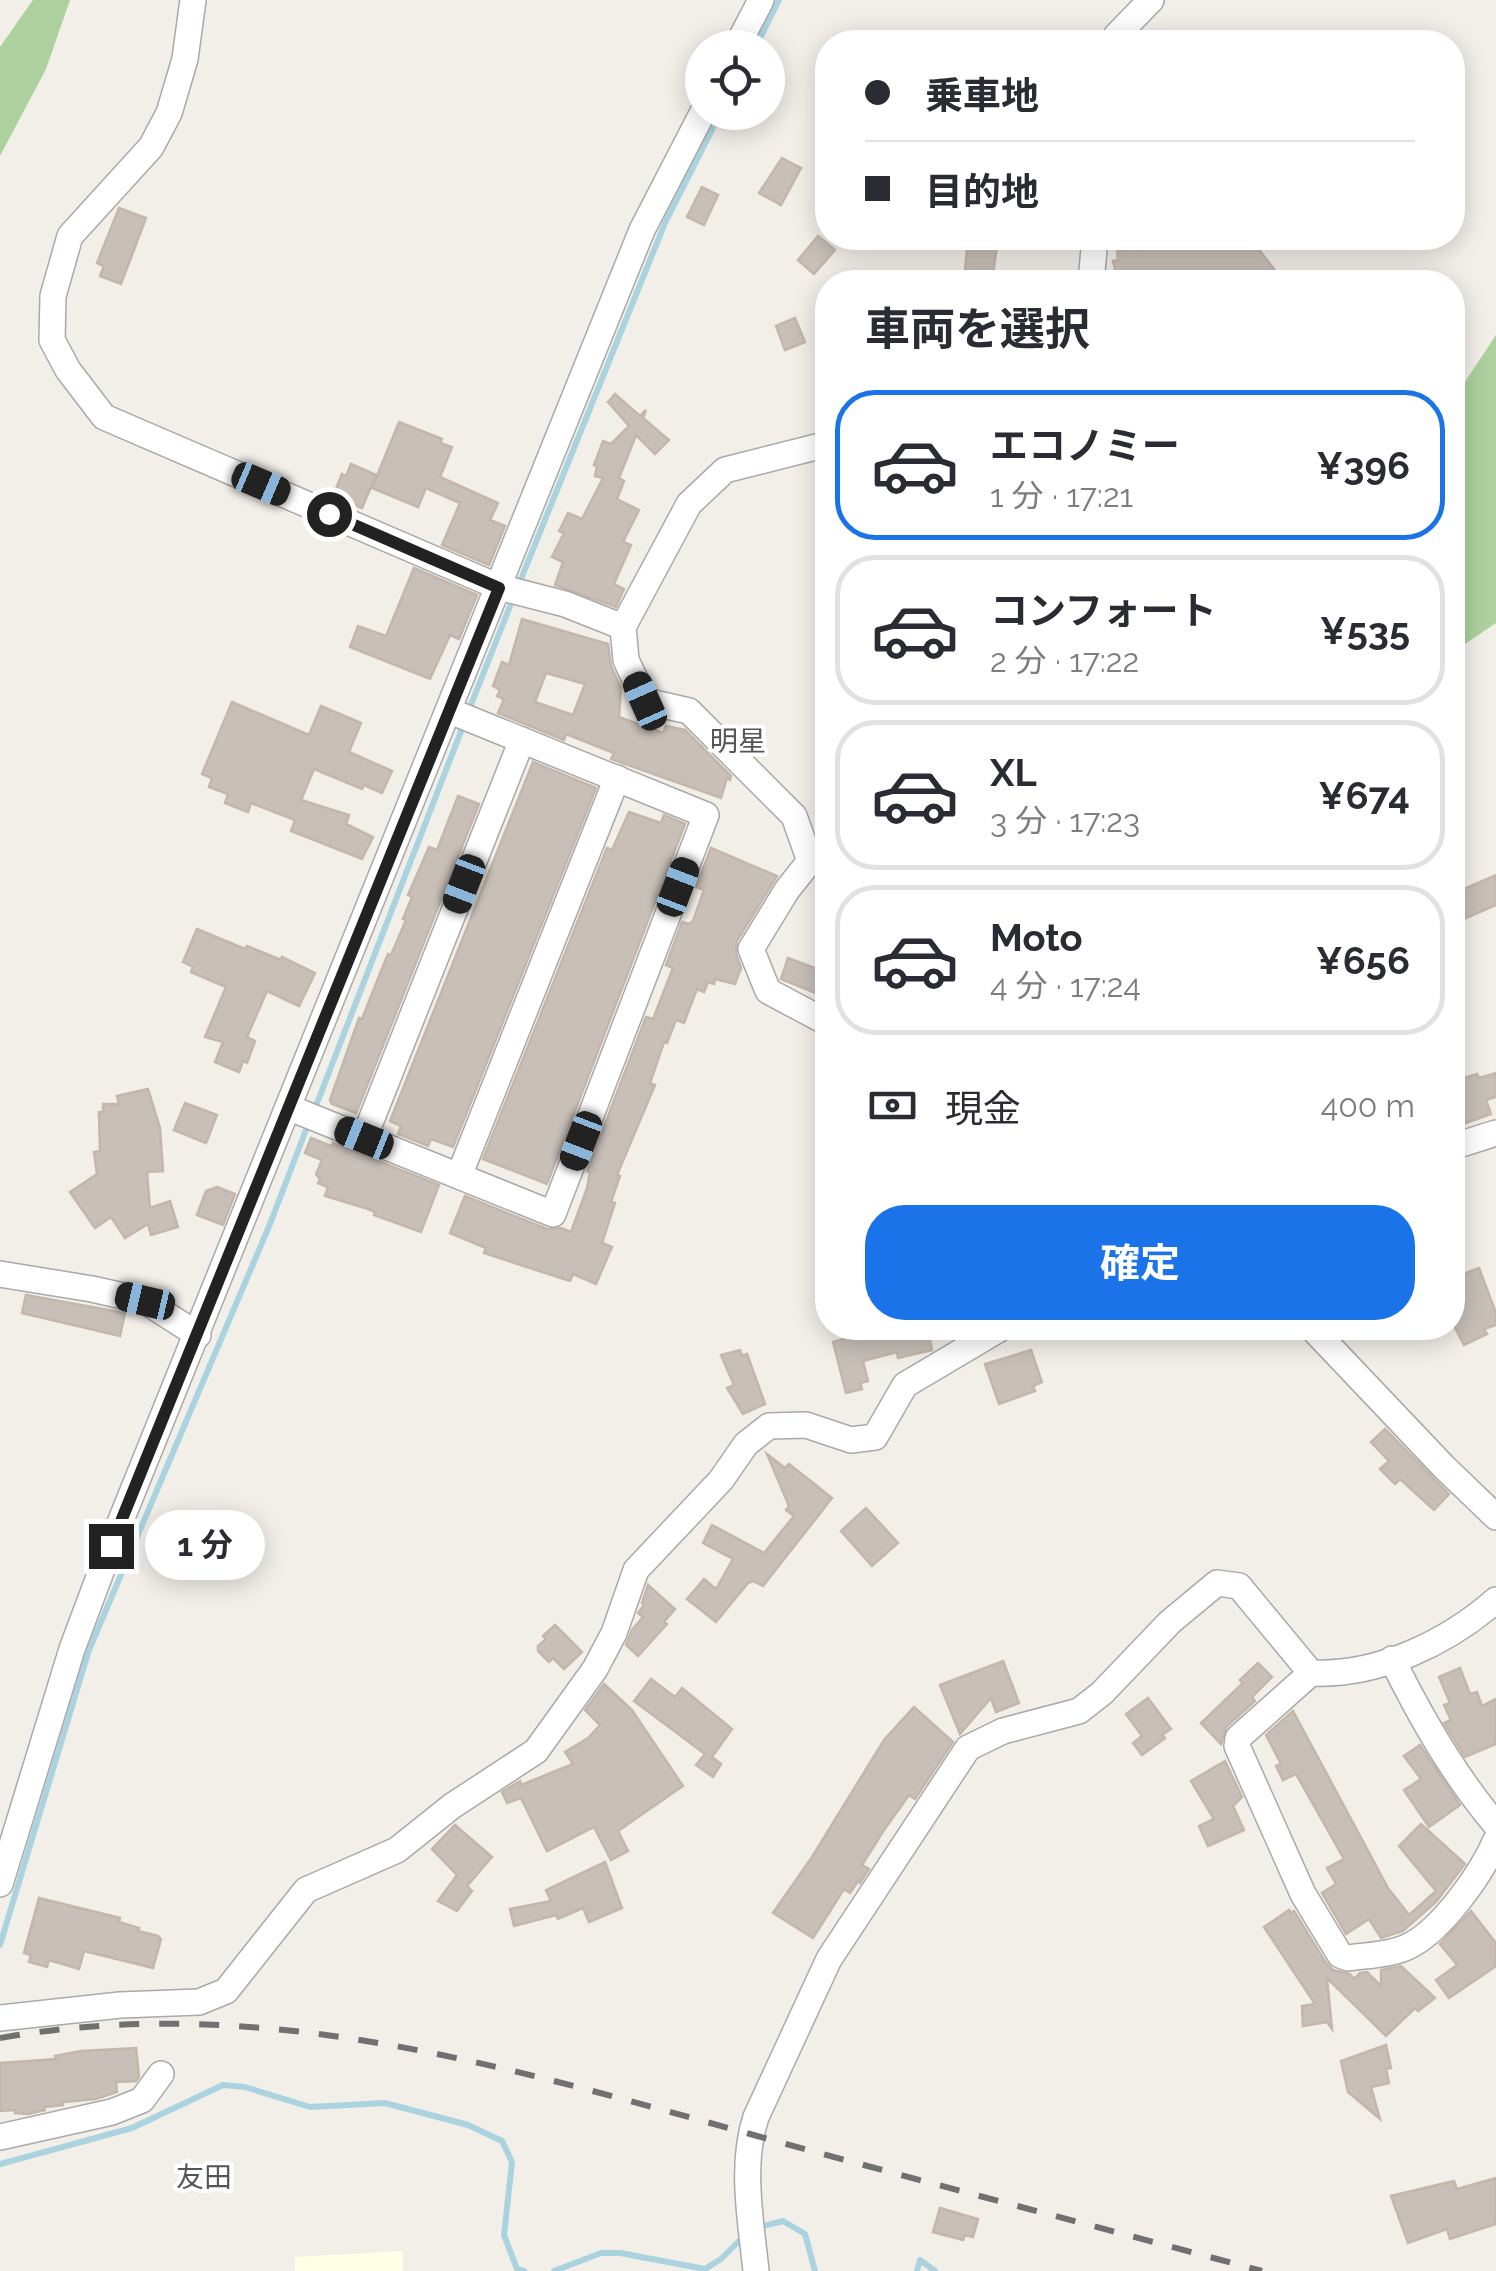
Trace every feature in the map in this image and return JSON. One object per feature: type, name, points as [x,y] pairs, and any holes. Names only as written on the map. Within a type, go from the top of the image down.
[{"type":"street","points":[[193,0],[185,59],[168,113],[151,147],[70,236],[53,296],[52,340],[68,370],[104,417],[510,590],[565,604],[623,627]]},
{"type":"street","points":[[745,30],[761,0]]},
{"type":"street","points":[[1122,30],[1152,0]]},
{"type":"street","points":[[0,1884],[72,1649],[198,1335],[302,1113],[510,590],[642,230],[694,130]]},
{"type":"street","points":[[815,447],[725,470],[689,504],[623,627],[626,660],[645,701],[689,711],[794,816],[810,861],[786,890],[751,948],[768,991],[815,1015]]},
{"type":"street","points":[[302,1113],[553,1214],[706,815],[460,715]]},
{"type":"street","points":[[364,1138],[522,740]]},
{"type":"street","points":[[459,1176],[617,778]]},
{"type":"street","points":[[1465,1143],[1496,1132]]},
{"type":"street","points":[[0,1274],[92,1288],[145,1301],[198,1335]]},
{"type":"street","points":[[0,2018],[120,2005],[199,2002],[226,1991],[306,1890],[396,1850],[452,1806],[536,1751],[595,1670],[614,1633],[636,1570],[721,1480],[746,1444],[768,1426],[806,1425],[851,1440],[875,1437],[905,1385],[981,1340]]},
{"type":"street","points":[[1324,1340],[1496,1517]]},
{"type":"street","points":[[756,2271],[748,2191],[750,2134],[802,2010],[829,1958],[968,1748],[1004,1731],[1078,1711],[1102,1693],[1170,1622],[1217,1583],[1239,1586],[1311,1673]]},
{"type":"street","points":[[1496,1600],[1446,1638],[1392,1659],[1335,1674],[1311,1673],[1238,1738],[1238,1746],[1302,1894],[1340,1956],[1348,1958],[1412,1945],[1451,1907],[1486,1864],[1496,1840]]},
{"type":"street","points":[[1392,1659],[1465,1788],[1496,1825]]},
{"type":"street","points":[[0,2137],[127,2106],[142,2100],[161,2074]]},
{"type":"shaded area","points":[[403,2251],[403,2271],[295,2271],[295,2257]]},
{"type":"green space","points":[[33,0],[70,0],[46,69],[0,156],[0,47]]},
{"type":"green space","points":[[1496,335],[1496,623],[1465,644],[1465,382]]},
{"type":"building","points":[[782,158],[801,168],[781,205],[759,193]]},
{"type":"building","points":[[702,187],[718,195],[704,225],[687,217]]},
{"type":"building","points":[[119,208],[146,218],[121,284],[100,276],[104,266],[97,263]]},
{"type":"building","points":[[815,240],[815,250],[835,250],[814,274],[798,260]]},
{"type":"building","points":[[967,250],[996,250],[994,270],[965,270]]},
{"type":"building","points":[[1259,250],[1275,270],[1115,270],[1113,261],[1118,260],[1117,252]]},
{"type":"building","points":[[795,318],[805,342],[785,350],[776,326]]},
{"type":"building","points":[[615,394],[640,416],[646,410],[643,418],[669,440],[655,454],[636,435],[619,478],[624,481],[617,499],[639,510],[623,542],[631,545],[614,584],[624,589],[616,607],[555,585],[563,562],[552,557],[564,533],[559,531],[568,513],[582,519],[603,478],[595,476],[594,465],[603,441],[611,444],[629,426],[608,402]]},
{"type":"building","points":[[399,422],[452,447],[440,477],[498,503],[490,520],[505,526],[489,565],[442,545],[460,503],[426,488],[418,507],[372,488]]},
{"type":"building","points":[[351,464],[376,475],[362,508],[333,496]]},
{"type":"building","points":[[414,568],[477,595],[459,639],[450,635],[430,679],[350,647],[358,626],[386,636]]},
{"type":"building","points":[[522,619],[608,644],[611,666],[621,688],[619,717],[663,733],[666,726],[685,730],[731,776],[721,798],[611,759],[614,753],[566,734],[564,740],[498,713],[504,699],[497,696],[500,690],[493,686],[502,662],[509,665]],"holes":[[[546,673],[585,684],[573,715],[535,702]]]},
{"type":"building","points":[[232,702],[309,735],[321,706],[361,723],[349,752],[392,771],[382,793],[314,769],[301,800],[349,815],[346,824],[373,837],[362,859],[291,831],[295,820],[251,803],[248,812],[225,803],[228,794],[209,787],[212,778],[202,774]]},
{"type":"building","points":[[533,762],[596,788],[453,1147],[431,1139],[428,1146],[398,1134],[401,1126],[390,1121]]},
{"type":"building","points":[[458,796],[479,804],[356,1113],[330,1100],[359,1018],[362,1019],[406,920],[403,919],[412,897],[408,895],[429,847],[437,850]]},
{"type":"building","points":[[629,812],[661,823],[664,815],[685,824],[547,1184],[483,1159],[607,848],[612,850]]},
{"type":"building","points":[[711,848],[777,876],[737,941],[741,968],[735,984],[715,979],[714,984],[708,982],[704,992],[697,989],[684,1023],[676,1020],[667,1043],[664,1042],[650,1083],[655,1085],[617,1175],[620,1176],[611,1202],[615,1203],[602,1243],[612,1247],[596,1284],[573,1274],[570,1281],[484,1253],[486,1248],[450,1233],[465,1196],[547,1229],[571,1232],[587,1188],[587,1171],[646,1017],[653,1019],[673,968],[666,965],[682,922],[693,921],[704,890],[696,887]]},
{"type":"building","points":[[1496,875],[1496,905],[1466,918],[1465,889]]},
{"type":"building","points":[[197,929],[245,949],[247,946],[281,960],[282,957],[315,973],[299,1006],[267,991],[247,1037],[255,1041],[239,1072],[215,1062],[223,1042],[205,1037],[226,987],[191,972],[193,967],[183,962]]},
{"type":"building","points":[[788,958],[815,968],[815,993],[781,979]]},
{"type":"building","points":[[1496,1073],[1496,1097],[1486,1100],[1491,1114],[1466,1123],[1465,1078],[1477,1074],[1479,1078]]},
{"type":"building","points":[[148,1089],[160,1128],[163,1171],[147,1172],[150,1208],[170,1201],[178,1227],[151,1235],[148,1224],[125,1238],[111,1217],[95,1228],[70,1192],[97,1174],[94,1152],[100,1151],[99,1112],[103,1112],[103,1104],[119,1104],[117,1096]]},
{"type":"building","points":[[185,1103],[217,1115],[206,1143],[174,1130]]},
{"type":"building","points":[[311,1138],[439,1185],[421,1232],[325,1196],[328,1187],[318,1183],[316,1174],[322,1160],[305,1153]]},
{"type":"building","points":[[217,1187],[235,1194],[223,1225],[197,1215],[206,1191]]},
{"type":"building","points":[[1479,1268],[1496,1313],[1496,1325],[1464,1345],[1461,1340],[1465,1340],[1465,1273]]},
{"type":"building","points":[[26,1295],[125,1313],[120,1336],[22,1313]]},
{"type":"building","points":[[930,1340],[932,1350],[898,1358],[897,1352],[863,1361],[868,1381],[860,1383],[862,1389],[846,1393],[833,1342]]},
{"type":"building","points":[[740,1350],[742,1356],[747,1354],[765,1404],[743,1414],[727,1388],[734,1385],[721,1355]]},
{"type":"building","points":[[1031,1350],[1042,1382],[1033,1386],[1035,1391],[999,1404],[985,1364]]},
{"type":"building","points":[[1385,1429],[1449,1494],[1434,1510],[1400,1479],[1395,1484],[1380,1469],[1389,1461],[1371,1442]]},
{"type":"building","points":[[767,1454],[785,1468],[789,1464],[832,1498],[763,1586],[748,1583],[716,1622],[687,1599],[704,1579],[716,1589],[733,1559],[703,1543],[712,1525],[764,1553],[794,1516],[786,1510],[789,1506]]},
{"type":"building","points":[[866,1508],[898,1543],[872,1566],[841,1531]]},
{"type":"building","points":[[648,1585],[675,1609],[638,1656],[626,1645],[643,1617],[638,1613]]},
{"type":"building","points":[[555,1625],[582,1652],[564,1669],[538,1651],[546,1639],[543,1636]]},
{"type":"building","points":[[1003,1661],[1019,1703],[996,1712],[991,1698],[960,1734],[940,1685]]},
{"type":"building","points":[[1258,1663],[1272,1677],[1252,1697],[1255,1701],[1226,1727],[1221,1744],[1201,1723]]},
{"type":"building","points":[[1460,1668],[1470,1694],[1477,1692],[1482,1706],[1496,1699],[1496,1744],[1465,1757],[1444,1723],[1451,1720],[1444,1705],[1450,1703],[1439,1677]]},
{"type":"building","points":[[651,1679],[675,1697],[682,1688],[732,1729],[712,1757],[721,1764],[713,1777],[696,1765],[705,1754],[634,1701]]},
{"type":"building","points":[[604,1684],[632,1710],[683,1786],[618,1831],[628,1851],[611,1860],[594,1827],[547,1851],[521,1798],[507,1803],[502,1792],[520,1781],[521,1785],[573,1764],[565,1752],[600,1725],[585,1710]]},
{"type":"building","points":[[1148,1698],[1171,1729],[1142,1755],[1133,1743],[1142,1736],[1126,1714]]},
{"type":"building","points":[[914,1707],[953,1742],[915,1799],[909,1795],[884,1830],[862,1865],[869,1869],[860,1883],[850,1893],[844,1889],[813,1938],[773,1913],[884,1740]]},
{"type":"building","points":[[1293,1711],[1388,1888],[1409,1915],[1436,1891],[1399,1846],[1421,1824],[1465,1864],[1436,1902],[1403,1931],[1381,1938],[1369,1919],[1346,1934],[1322,1893],[1336,1884],[1327,1868],[1344,1859],[1296,1774],[1283,1780],[1276,1766],[1281,1764],[1266,1735]]},
{"type":"building","points":[[1420,1745],[1460,1805],[1429,1827],[1404,1790],[1421,1779],[1404,1756]]},
{"type":"building","points":[[1225,1761],[1242,1797],[1233,1806],[1244,1830],[1208,1846],[1199,1826],[1214,1819],[1191,1781]]},
{"type":"building","points":[[455,1825],[492,1857],[467,1886],[472,1891],[457,1911],[438,1901],[457,1875],[432,1849]]},
{"type":"building","points":[[605,1862],[622,1908],[589,1922],[583,1908],[558,1919],[556,1915],[514,1926],[510,1909],[551,1901],[546,1890]]},
{"type":"building","points":[[39,1898],[120,1918],[119,1922],[139,1928],[138,1931],[158,1936],[161,1939],[153,1968],[84,1951],[79,1969],[49,1960],[47,1967],[29,1962],[31,1955],[24,1953]]},
{"type":"building","points":[[1289,1910],[1294,1911],[1333,1970],[1350,1974],[1354,1979],[1367,1972],[1381,1986],[1381,1970],[1401,1966],[1435,1998],[1418,2011],[1415,2008],[1386,2036],[1327,1978],[1332,2029],[1327,2022],[1303,2026],[1302,2006],[1315,2004],[1264,1927]]},
{"type":"building","points":[[1471,1911],[1496,1943],[1496,1966],[1449,1998],[1436,1980],[1457,1965],[1440,1944]]},
{"type":"building","points":[[1386,2045],[1391,2068],[1386,2069],[1389,2083],[1371,2087],[1380,2119],[1348,2092],[1341,2061]]},
{"type":"building","points":[[136,2048],[139,2077],[136,2081],[116,2082],[117,2092],[96,2099],[63,2102],[28,2114],[0,2111],[0,2063],[56,2059],[55,2056],[81,2051]]},
{"type":"building","points":[[1496,2178],[1496,2224],[1450,2239],[1447,2229],[1408,2243],[1391,2196],[1454,2181],[1457,2189]]},
{"type":"building","points":[[940,2208],[978,2219],[973,2237],[965,2235],[963,2240],[933,2232]]},
{"type":"waterway","points":[[764,30],[779,0]]},
{"type":"waterway","points":[[519,584],[665,223],[712,130]]},
{"type":"waterway","points":[[469,710],[514,596]]},
{"type":"waterway","points":[[314,1111],[465,721]]},
{"type":"waterway","points":[[0,1945],[89,1650],[270,1224],[309,1122]]},
{"type":"waterway","points":[[0,2164],[132,2128],[223,2085],[245,2087],[310,2107],[385,2103],[468,2125],[502,2141],[512,2162],[504,2235],[517,2269],[524,2271]]},
{"type":"waterway","points":[[759,2227],[783,2221],[805,2234],[815,2271]]},
{"type":"waterway","points":[[554,2271],[601,2253],[705,2269],[744,2236]]},
{"type":"waterway","points":[[917,2271],[920,2260],[935,2271]]},
{"type":"railway","points":[[0,2038],[97,2026],[192,2024],[286,2030],[380,2043],[565,2084],[1262,2271]]},
{"type":"district","name":"明星","points":[[738,741]]},
{"type":"district","name":"友田","points":[[204,2177]]},
{"type":"route","points":[[111,1546],[499,588],[329,514]]}]
